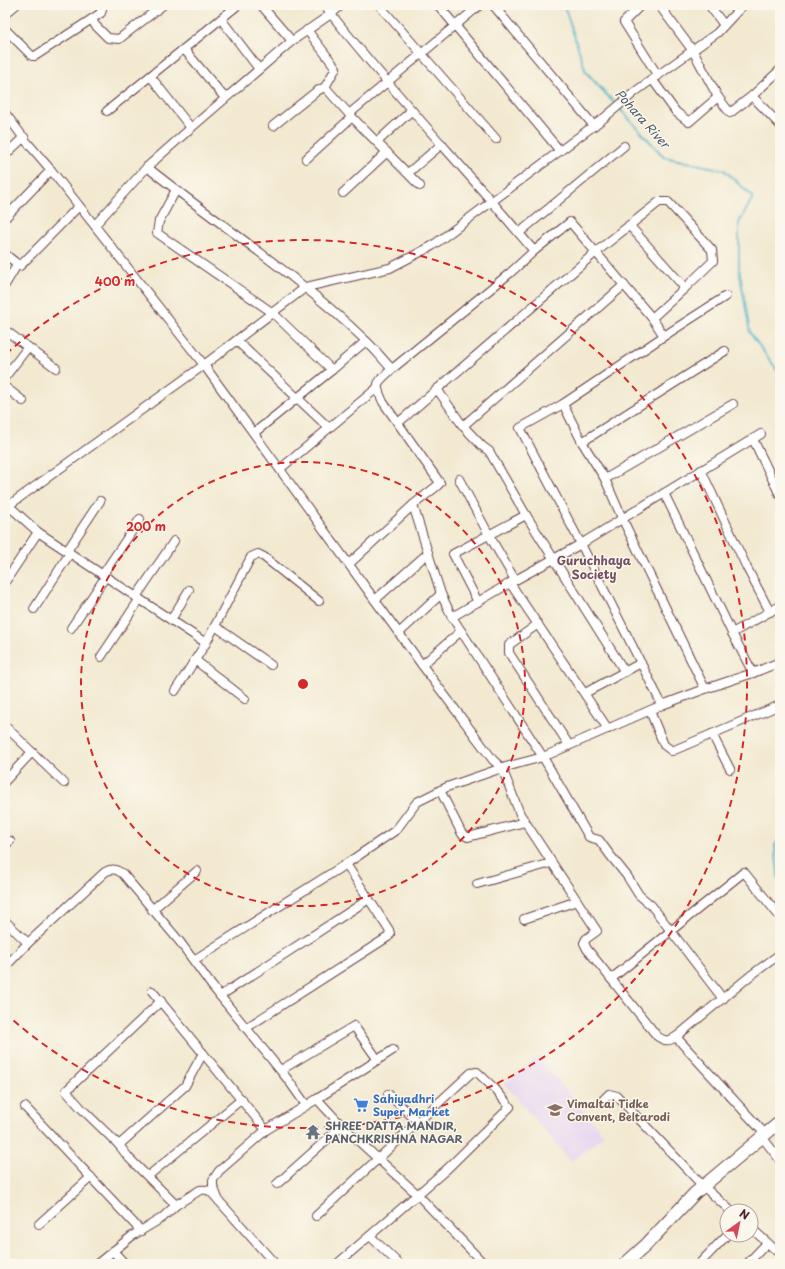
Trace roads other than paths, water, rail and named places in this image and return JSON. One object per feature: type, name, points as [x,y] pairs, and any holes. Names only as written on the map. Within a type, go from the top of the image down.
[{"type":"street","points":[[5,14],[16,5]]},
{"type":"street","points":[[5,29],[32,56],[35,56],[102,12],[98,5]]},
{"type":"street","points":[[92,19],[95,25],[108,38],[119,39],[163,5]]},
{"type":"street","points":[[107,111],[238,5]]},
{"type":"street","points":[[261,5],[292,40]]},
{"type":"street","points":[[324,5],[386,82],[492,201],[534,251]]},
{"type":"street","points":[[95,225],[147,166],[292,40],[342,5]]},
{"type":"street","points":[[379,5],[496,139]]},
{"type":"street","points":[[438,5],[560,151]]},
{"type":"street","points":[[306,159],[386,82],[480,5]]},
{"type":"street","points":[[493,5],[594,126]]},
{"type":"street","points":[[641,5],[624,22],[676,112],[689,122],[718,98]]},
{"type":"street","points":[[659,5],[693,51],[718,98],[730,113],[752,96],[780,70]]},
{"type":"street","points":[[709,5],[724,26]]},
{"type":"street","points":[[206,643],[38,532],[7,507],[237,341],[306,288],[390,268],[432,246],[594,126],[636,91],[717,33],[743,5]]},
{"type":"street","points":[[221,19],[259,69]]},
{"type":"street","points":[[273,126],[317,91],[325,87],[336,68],[307,30]]},
{"type":"street","points":[[184,49],[225,98]]},
{"type":"street","points":[[150,77],[191,128]]},
{"type":"street","points":[[325,87],[420,186]]},
{"type":"street","points":[[752,96],[780,125]]},
{"type":"street","points":[[377,142],[412,110]]},
{"type":"street","points":[[5,113],[80,206],[204,365],[422,665],[493,760],[502,768],[520,814],[597,931],[586,939],[584,944],[656,1036],[664,1041],[671,1041],[750,976],[780,954]]},
{"type":"street","points":[[5,155],[24,137]]},
{"type":"street","points":[[408,173],[442,144]]},
{"type":"street","points":[[519,233],[624,146]]},
{"type":"street","points":[[343,193],[387,152]]},
{"type":"street","points":[[147,166],[176,190],[306,288],[366,341],[392,369]]},
{"type":"street","points":[[5,218],[51,170]]},
{"type":"street","points":[[176,190],[159,221],[157,233],[273,313],[332,370]]},
{"type":"street","points":[[398,423],[596,252],[659,202],[668,202],[712,250],[713,261],[652,318]]},
{"type":"street","points":[[5,254],[20,266],[80,206]]},
{"type":"street","points":[[280,469],[376,388],[378,382],[392,369],[570,222],[652,318],[664,336]]},
{"type":"street","points":[[629,225],[685,288]]},
{"type":"street","points":[[5,285],[17,265],[16,263]]},
{"type":"street","points":[[463,426],[624,285]]},
{"type":"street","points":[[662,705],[582,544],[520,428],[563,404],[726,296]]},
{"type":"street","points":[[5,330],[56,368]]},
{"type":"street","points":[[237,341],[329,428]]},
{"type":"street","points":[[254,433],[366,341]]},
{"type":"street","points":[[5,377],[28,346]]},
{"type":"street","points":[[582,442],[726,351]]},
{"type":"street","points":[[5,387],[23,401]]},
{"type":"street","points":[[349,564],[440,483],[383,402],[376,388]]},
{"type":"street","points":[[437,389],[463,426],[482,446],[489,451],[553,559],[625,672]]},
{"type":"street","points":[[563,404],[582,442],[605,479],[622,518],[705,689]]},
{"type":"street","points":[[605,479],[734,404]]},
{"type":"street","points":[[452,617],[513,581],[582,544],[622,518],[761,434]]},
{"type":"street","points":[[753,439],[780,495]]},
{"type":"street","points":[[701,470],[747,568],[770,612]]},
{"type":"street","points":[[458,480],[538,624],[608,729]]},
{"type":"street","points":[[664,493],[753,673]]},
{"type":"street","points":[[34,609],[100,501]]},
{"type":"street","points":[[414,505],[441,594],[452,617],[543,757],[589,837],[599,840],[640,894],[651,905],[722,999]]},
{"type":"street","points":[[478,602],[453,554],[526,515]]},
{"type":"street","points":[[71,628],[140,519]]},
{"type":"street","points":[[5,582],[38,532]]},
{"type":"street","points":[[101,657],[174,542]]},
{"type":"street","points":[[375,600],[428,553]]},
{"type":"street","points":[[175,691],[216,626],[251,557],[258,554],[264,557],[319,601]]},
{"type":"street","points":[[171,620],[189,590]]},
{"type":"street","points":[[399,633],[441,594]]},
{"type":"street","points":[[732,633],[780,606]]},
{"type":"street","points":[[538,624],[509,645],[509,652],[569,745]]},
{"type":"street","points":[[216,626],[271,665]]},
{"type":"street","points":[[422,665],[461,631]]},
{"type":"street","points":[[195,660],[245,699]]},
{"type":"street","points":[[194,960],[346,864],[396,830],[417,802],[440,790],[502,768],[543,757],[662,705],[780,662]]},
{"type":"street","points":[[585,693],[641,663]]},
{"type":"street","points":[[650,711],[664,745],[672,751],[780,705]]},
{"type":"street","points":[[5,726],[64,783]]},
{"type":"street","points":[[712,734],[730,769]]},
{"type":"street","points":[[5,781],[32,752]]},
{"type":"street","points":[[440,790],[462,834],[468,837],[525,822]]},
{"type":"street","points":[[477,884],[551,863]]},
{"type":"street","points":[[246,1028],[388,937],[390,934],[389,930],[346,864]]},
{"type":"street","points":[[5,967],[28,943],[105,872],[108,870],[118,870],[194,960],[220,996],[281,1070],[306,1105]]},
{"type":"street","points":[[152,910],[197,871]]},
{"type":"street","points":[[611,979],[744,872],[780,917]]},
{"type":"street","points":[[220,996],[369,899]]},
{"type":"street","points":[[524,919],[577,901]]},
{"type":"street","points":[[5,921],[28,943]]},
{"type":"street","points":[[152,991],[266,1130]]},
{"type":"street","points":[[161,1001],[66,1091],[176,1205]]},
{"type":"street","points":[[281,1070],[354,1026],[378,1060]]},
{"type":"street","points":[[676,1037],[763,1136],[780,1160]]},
{"type":"street","points":[[219,1201],[213,1186],[213,1180],[216,1174],[266,1130],[393,1050]]},
{"type":"street","points":[[119,1145],[185,1086],[203,1053]]},
{"type":"street","points":[[316,1216],[352,1181],[472,1073],[477,1072],[496,1089],[510,1106],[448,1169],[337,1264]]},
{"type":"street","points":[[388,1094],[417,1122]]},
{"type":"street","points":[[601,1102],[609,1094],[617,1096],[703,1186],[722,1203]]},
{"type":"street","points":[[148,1176],[186,1143],[242,1099]]},
{"type":"street","points":[[317,1099],[342,1126],[418,1195],[484,1264]]},
{"type":"street","points":[[25,1108],[141,1231]]},
{"type":"street","points":[[625,1264],[703,1186],[780,1122]]},
{"type":"street","points":[[277,1184],[342,1126]]},
{"type":"street","points":[[39,1224],[91,1177]]},
{"type":"street","points":[[96,1264],[132,1236],[162,1218],[176,1205],[200,1190],[209,1190],[275,1264]]},
{"type":"street","points":[[370,1236],[399,1264]]},
{"type":"street","points":[[759,1236],[780,1254]]},
{"type":"street","points":[[699,1264],[719,1243]]},
{"type":"street","points":[[747,1264],[767,1243]]},
{"type":"street","points":[[113,1251],[125,1264]]},
{"type":"waterway","name":"Pohara River","points":[[564,5],[586,72],[616,105]]},
{"type":"waterway","name":"Pohara River","points":[[619,108],[664,157],[724,170],[753,197],[739,223],[739,268],[750,333],[780,374]]},
{"type":"waterway","name":"Pohara River","points":[[780,840],[775,845],[780,881]]},
{"type":"place","name":"Sahiyadhri Super Market","points":[[361,1105]]},
{"type":"place","name":"Vimaltai Tidke Convent, Beltarodi","points":[[555,1110]]},
{"type":"place","name":"SHREE DATTA MANDIR, PANCHKRISHNA NAGAR","points":[[313,1132]]},
{"type":"district","name":"Guruchhaya Society","points":[[594,568]]}]
